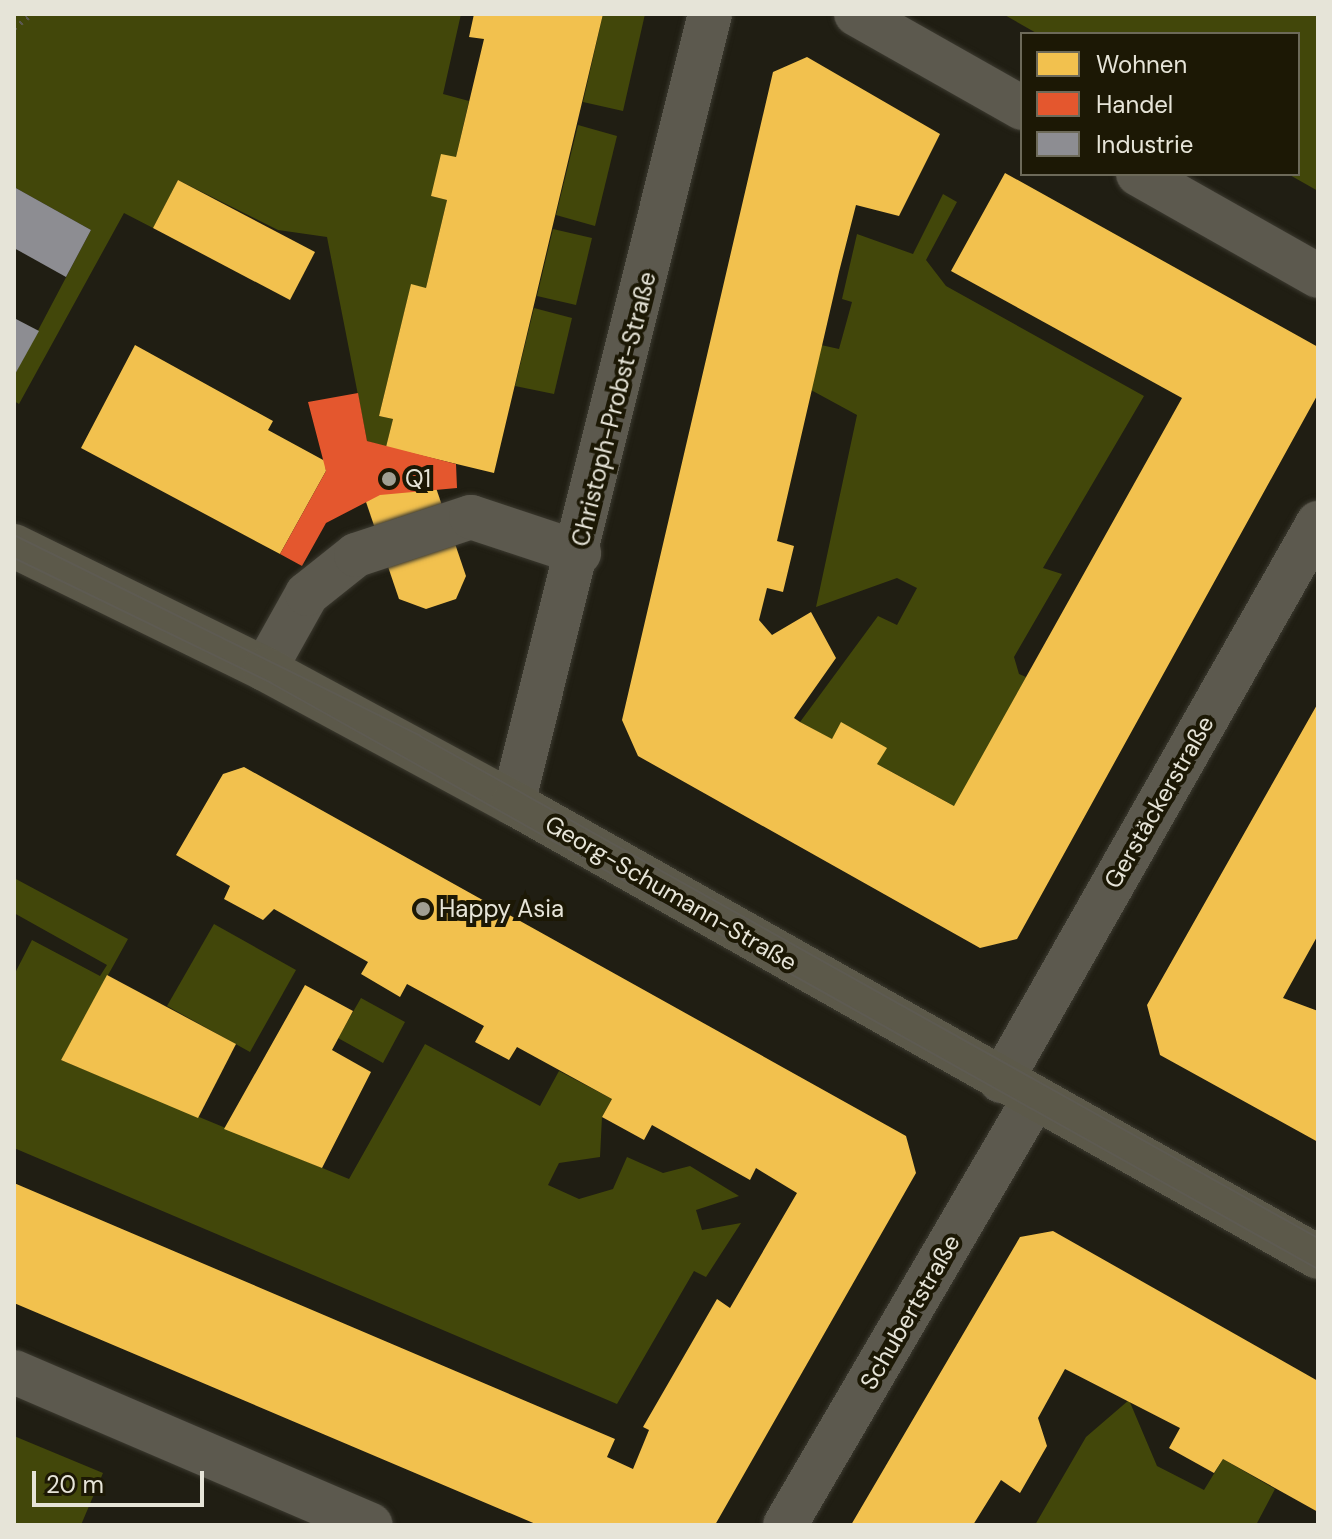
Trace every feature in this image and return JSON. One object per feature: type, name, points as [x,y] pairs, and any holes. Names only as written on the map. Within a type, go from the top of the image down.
[{"type":"main road","name":"Georg-Schumann-Straße","points":[[14,546],[265,669],[513,803],[1318,1257]]},
{"type":"street","name":"Christoph-Probst-Straße","points":[[513,803],[579,553],[710,14]]},
{"type":"street","points":[[856,14],[1020,107]]},
{"type":"street","points":[[1142,176],[1318,276]]},
{"type":"street","points":[[265,669],[307,594],[356,555],[471,517],[579,553]]},
{"type":"street","name":"Gerstäckerstraße","points":[[1018,1090],[1318,523]]},
{"type":"street","name":"Schubertstraße","points":[[785,1525],[1018,1090]]},
{"type":"street","points":[[14,1372],[371,1525]]},
{"type":"path","points":[[14,28],[32,14]]},
{"type":"green space","points":[[14,14],[461,14],[443,94],[469,101],[456,157],[431,196],[447,200],[426,288],[411,285],[379,416],[393,419],[386,447],[367,441],[327,237],[278,230],[178,180],[153,228],[124,213],[19,404],[14,401],[14,376],[91,230],[14,187]]},
{"type":"green space","points":[[603,14],[645,14],[623,111],[583,102]]},
{"type":"green space","points":[[1003,14],[1318,14],[1318,191],[1292,176],[1300,176],[1300,32],[1034,32]]},
{"type":"green space","points":[[578,125],[617,136],[595,226],[556,215]]},
{"type":"green space","points":[[943,194],[957,202],[926,260],[946,286],[1144,396],[1043,568],[1062,574],[1014,657],[1019,674],[1026,677],[956,807],[800,722],[878,616],[897,625],[917,588],[897,578],[816,607],[857,415],[811,390],[821,345],[839,349],[852,302],[842,299],[857,234],[913,254]]},
{"type":"green space","points":[[553,229],[592,238],[576,305],[537,296]]},
{"type":"green space","points":[[534,308],[572,318],[554,394],[515,386]]},
{"type":"green space","points":[[14,878],[128,939],[61,1060],[349,1179],[425,1044],[540,1106],[559,1071],[612,1099],[602,1117],[600,1157],[559,1163],[548,1185],[579,1199],[613,1189],[627,1157],[663,1173],[690,1166],[739,1196],[696,1210],[702,1230],[741,1223],[706,1277],[694,1271],[617,1404],[14,1148],[14,975],[32,940],[100,976],[107,965],[14,913]]},
{"type":"green space","points":[[214,924],[296,970],[250,1052],[167,1006]]},
{"type":"green space","points":[[361,998],[405,1022],[383,1063],[338,1038]]},
{"type":"green space","points":[[1129,1400],[1157,1466],[1204,1490],[1223,1459],[1275,1489],[1256,1525],[1035,1525],[1086,1437]]},
{"type":"green space","points":[[14,1436],[103,1473],[81,1525],[14,1525]]},
{"type":"building: Wohnen","points":[[474,14],[603,14],[494,473],[386,447],[393,419],[379,416],[411,284],[426,288],[447,200],[431,196],[441,154],[456,157],[484,39],[469,37]]},
{"type":"building: Wohnen","points":[[807,57],[940,134],[899,216],[856,205],[839,272],[777,541],[794,546],[783,592],[767,588],[759,620],[772,635],[811,612],[836,658],[794,718],[800,722],[832,739],[841,722],[887,748],[877,764],[954,806],[1182,398],[951,271],[1005,173],[1318,347],[1318,394],[1017,939],[980,948],[638,756],[622,720],[773,72]]},
{"type":"building: Wohnen","points":[[178,180],[315,252],[290,300],[153,228]]},
{"type":"building: Wohnen","points":[[135,345],[273,421],[268,430],[325,461],[326,471],[280,554],[81,448]]},
{"type":"building: Wohnen","points":[[432,476],[466,576],[456,599],[426,609],[399,599],[365,499]]},
{"type":"building: Wohnen","points":[[1318,703],[1318,935],[1283,998],[1318,1011],[1318,1142],[1160,1055],[1147,1005]]},
{"type":"building: Wohnen","points":[[244,767],[906,1136],[916,1173],[715,1525],[538,1525],[14,1303],[14,1183],[615,1439],[607,1457],[633,1469],[649,1430],[643,1427],[717,1299],[730,1308],[797,1193],[756,1168],[750,1180],[652,1125],[644,1140],[602,1117],[612,1099],[517,1047],[509,1060],[475,1042],[484,1026],[407,984],[400,997],[361,974],[368,962],[274,909],[263,920],[224,899],[230,886],[176,855],[223,774]]},
{"type":"building: Wohnen","points":[[107,975],[236,1044],[198,1118],[61,1060]]},
{"type":"building: Wohnen","points":[[305,985],[353,1011],[332,1050],[371,1072],[322,1168],[224,1129]]},
{"type":"building: Wohnen","points":[[1053,1231],[1318,1381],[1318,1512],[1223,1459],[1214,1473],[1169,1448],[1180,1428],[1065,1369],[1038,1418],[1047,1446],[1020,1493],[1001,1480],[973,1525],[851,1525],[1020,1237]]},
{"type":"building: Handel","name":"Q1","points":[[358,393],[367,441],[456,464],[457,488],[380,495],[326,523],[302,566],[280,554],[326,471],[308,402]]},
{"type":"building: Industrie","points":[[14,187],[91,230],[66,277],[14,248]]},
{"type":"building: Industrie","points":[[14,318],[39,331],[14,376]]},
{"type":"tram line","points":[[14,535],[420,736],[1318,1238]]},
{"type":"tram line","points":[[14,558],[271,683],[1318,1269]]},
{"type":"place","name":"Q1","points":[[389,479]]},
{"type":"place","name":"Happy Asia","points":[[423,909]]}]
